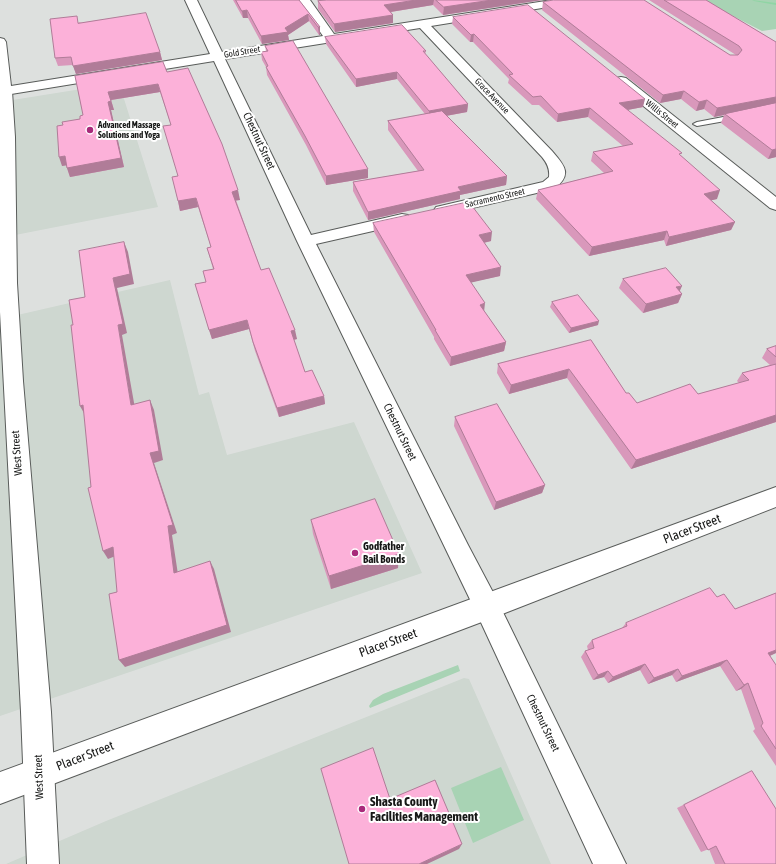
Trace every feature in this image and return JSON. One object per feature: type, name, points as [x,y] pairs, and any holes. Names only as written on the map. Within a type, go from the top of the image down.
[{"type":"street","name":"Chestnut Street","points":[[191,0],[306,241],[487,607],[610,864]]},
{"type":"street","points":[[304,0],[331,38]]},
{"type":"street","name":"Gold Street","points":[[5,91],[573,0]]},
{"type":"street","points":[[529,7],[541,16]]},
{"type":"street","name":"Grace Avenue","points":[[422,23],[547,154],[558,172]]},
{"type":"street","name":"West Street","points":[[0,42],[8,137],[3,193],[5,333],[15,433],[40,773],[43,864]]},
{"type":"street","name":"Willis Street","points":[[613,75],[776,205]]},
{"type":"street","name":"Sacramento Street","points":[[306,241],[548,186],[557,179],[558,172]]},
{"type":"street","name":"Placer Street","points":[[0,788],[487,607],[776,497]]},
{"type":"lane","points":[[697,124],[747,114]]},
{"type":"shaded area","points":[[119,83],[158,207],[0,238],[0,102]]},
{"type":"shaded area","points":[[170,280],[199,395],[209,392],[227,455],[354,422],[422,573],[0,716],[0,319]]},
{"type":"shaded area","points":[[464,678],[469,679],[551,864],[6,864],[106,821]]},
{"type":"green space","points":[[702,0],[776,0],[776,29],[762,31]]},
{"type":"green space","points":[[458,665],[460,671],[370,708],[369,706],[373,700],[383,694]]},
{"type":"green space","points":[[501,767],[524,820],[473,843],[451,788]]},
{"type":"building","points":[[236,0],[299,0],[320,27],[318,27],[308,14],[285,28],[288,32],[261,36],[247,10],[242,11]]},
{"type":"building","points":[[416,0],[384,5],[393,15],[334,24],[318,1]]},
{"type":"building","points":[[436,0],[492,0],[444,7]]},
{"type":"building","points":[[554,0],[644,0],[730,55],[738,55],[742,50],[739,46],[664,0],[706,0],[776,42],[776,97],[717,108],[707,100],[699,102],[684,91],[663,95],[543,2]]},
{"type":"building","points":[[528,5],[645,99],[619,103],[682,153],[679,154],[720,190],[704,194],[735,222],[669,237],[667,231],[592,247],[538,190],[613,171],[593,152],[633,144],[590,108],[558,114],[541,96],[533,97],[509,75],[513,74],[474,34],[471,35],[453,17]]},
{"type":"building","points":[[146,13],[160,52],[73,66],[71,57],[55,58],[50,19],[77,16],[78,23]]},
{"type":"building","points":[[402,25],[426,51],[423,51],[468,104],[429,111],[397,72],[356,79],[325,37]]},
{"type":"building","points":[[293,41],[368,169],[326,176],[266,67],[268,66],[261,52],[268,51],[265,46]]},
{"type":"building","points":[[163,62],[167,72],[188,68],[222,144],[238,190],[232,192],[261,270],[269,268],[295,330],[291,331],[305,372],[312,370],[324,396],[277,408],[253,342],[247,320],[209,330],[195,284],[206,282],[203,271],[214,269],[207,248],[211,247],[196,198],[178,201],[172,177],[178,176],[163,126],[171,125],[158,84],[108,92],[111,101],[108,102],[121,158],[67,168],[65,156],[59,157],[57,126],[63,125],[62,122],[80,119],[80,116],[83,115],[75,76]]},
{"type":"building","points":[[776,103],[776,149],[772,150],[725,114]]},
{"type":"building","points":[[442,111],[507,176],[458,187],[461,191],[368,212],[353,182],[424,170],[388,121]]},
{"type":"building","points":[[469,202],[492,232],[479,235],[501,267],[466,275],[485,303],[480,305],[506,342],[451,357],[373,223]]},
{"type":"building","points":[[124,242],[130,274],[113,278],[123,324],[118,325],[131,405],[150,400],[159,451],[150,453],[173,525],[168,526],[174,573],[210,561],[227,625],[119,660],[109,594],[117,592],[113,547],[103,551],[88,488],[91,487],[83,405],[80,406],[71,325],[73,325],[69,300],[85,297],[79,251]]},
{"type":"building","points":[[666,268],[682,286],[676,287],[682,294],[646,304],[623,279]]},
{"type":"building","points":[[578,295],[599,321],[571,328],[552,302]]},
{"type":"building","points":[[591,340],[626,393],[629,393],[637,403],[690,384],[698,394],[749,380],[742,373],[776,364],[776,415],[636,460],[569,369],[511,385],[498,364]]},
{"type":"building","points":[[776,346],[776,357],[767,349]]},
{"type":"building","points":[[497,404],[545,485],[496,502],[455,417]]},
{"type":"building","points":[[375,499],[399,554],[329,576],[311,520]]},
{"type":"building","points":[[710,588],[717,597],[724,594],[735,609],[776,593],[776,650],[768,653],[776,665],[776,749],[761,726],[763,723],[748,683],[744,685],[727,660],[682,676],[678,669],[654,678],[645,664],[613,677],[608,671],[598,675],[585,651],[594,648],[592,640],[627,626],[626,623]]},
{"type":"building","name":"Shasta County Facilities Management","points":[[373,748],[390,799],[435,780],[462,844],[419,864],[349,864],[321,769]]},
{"type":"building","points":[[752,771],[776,809],[776,864],[725,864],[716,846],[708,850],[684,805]]},
{"type":"waterway","points":[[754,0],[776,4]]},
{"type":"place","name":"Advanced Massage Solutions and Yoga","points":[[90,130]]},
{"type":"place","name":"Godfather Bail Bonds","points":[[355,553]]},
{"type":"place","name":"Shasta County Facilities Management","points":[[362,809]]}]
